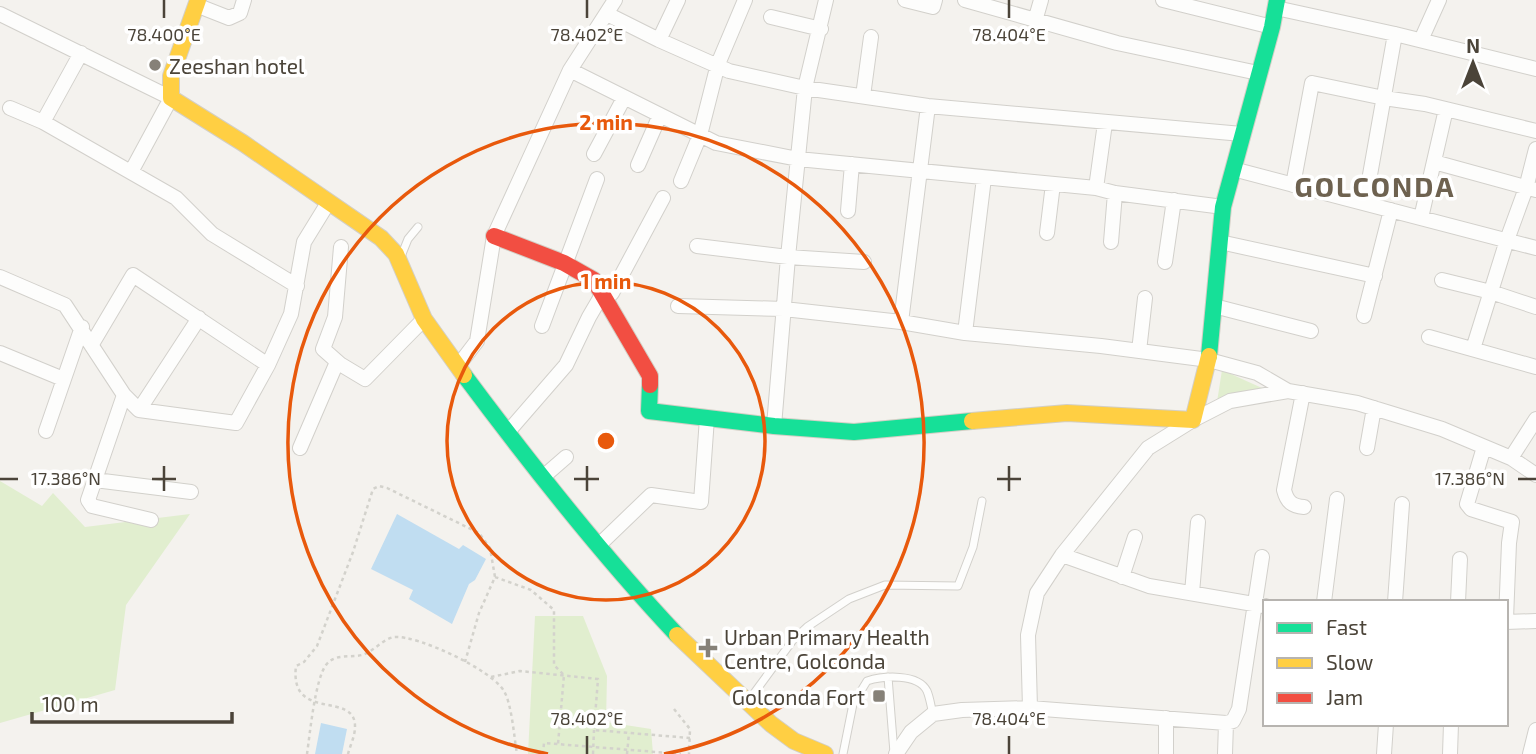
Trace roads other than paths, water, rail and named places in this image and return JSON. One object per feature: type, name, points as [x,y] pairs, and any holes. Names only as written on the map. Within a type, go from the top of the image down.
[{"type":"street","points":[[131,172],[171,98],[171,76],[197,2],[229,19],[240,13],[244,0]]},
{"type":"street","points":[[458,366],[477,341],[494,236],[570,69],[615,0]]},
{"type":"street","points":[[659,40],[678,0]]},
{"type":"street","points":[[681,181],[700,135],[718,64],[745,0]]},
{"type":"street","points":[[774,426],[806,88],[826,0]]},
{"type":"street","points":[[905,0],[933,7],[935,0]]},
{"type":"street","points":[[965,0],[1117,43],[1258,73]]},
{"type":"street","points":[[1035,21],[1041,0]]},
{"type":"street","points":[[1163,0],[1272,27]]},
{"type":"street","points":[[1421,40],[1439,0]]},
{"type":"street","points":[[1193,420],[1209,360],[1223,207],[1276,4],[1536,69]]},
{"type":"street","points":[[607,14],[729,71],[806,88],[928,106],[1242,134]]},
{"type":"street","points":[[772,17],[821,29]]},
{"type":"street","points":[[1,18],[81,53],[171,98],[382,238],[396,254],[424,319],[507,433],[621,575],[683,641],[747,702],[794,741],[825,754]]},
{"type":"street","points":[[1366,203],[1395,34]]},
{"type":"street","points":[[863,96],[871,37]]},
{"type":"street","points":[[43,122],[81,53]]},
{"type":"street","points":[[570,69],[716,143],[798,159],[1096,188],[1115,193],[1223,207]]},
{"type":"street","points":[[1293,185],[1312,83],[1446,109],[1536,131]]},
{"type":"street","points":[[594,154],[624,98]]},
{"type":"street","points":[[901,322],[928,106]]},
{"type":"street","points":[[10,108],[43,122],[176,198],[212,234],[297,286]]},
{"type":"street","points":[[1422,218],[1446,109]]},
{"type":"street","points":[[638,164],[660,115]]},
{"type":"street","points":[[1096,188],[1105,123]]},
{"type":"street","points":[[1473,349],[1507,240],[1531,189],[1536,149]]},
{"type":"street","points":[[1434,162],[1531,189]]},
{"type":"street","points":[[848,211],[852,164]]},
{"type":"street","points":[[1233,169],[1536,248]]},
{"type":"street","points":[[965,333],[984,178]]},
{"type":"street","points":[[542,326],[597,179]]},
{"type":"street","points":[[1047,233],[1053,184]]},
{"type":"street","points":[[1111,242],[1115,193]]},
{"type":"street","points":[[507,433],[566,365],[605,296],[612,293],[663,198]]},
{"type":"street","points":[[1165,261],[1174,200]]},
{"type":"street","points":[[0,277],[65,305],[82,327],[124,395],[139,410],[236,423],[268,365],[291,314],[304,242],[328,203]]},
{"type":"street","points":[[1364,317],[1391,210]]},
{"type":"street","points":[[494,236],[564,264],[594,280],[650,376],[649,411],[774,426],[854,432],[1067,413],[1193,420]]},
{"type":"street","points":[[1220,242],[1375,276]]},
{"type":"street","points":[[697,246],[788,257],[864,261]]},
{"type":"street","points":[[341,247],[335,317],[323,349],[337,362],[365,379],[424,319]]},
{"type":"street","points":[[92,344],[133,275],[268,365]]},
{"type":"street","points":[[1442,280],[1536,307]]},
{"type":"street","points":[[1139,351],[1145,298]]},
{"type":"street","points":[[678,306],[783,309],[901,322],[965,333],[1209,360],[1257,373],[1296,392],[1374,408],[1442,429],[1511,458],[1536,475]]},
{"type":"street","points":[[1214,306],[1311,331]]},
{"type":"street","points":[[139,410],[199,318]]},
{"type":"street","points":[[46,431],[82,327]]},
{"type":"street","points":[[1429,337],[1536,367]]},
{"type":"street","points":[[0,353],[64,379]]},
{"type":"street","points":[[300,448],[337,362]]},
{"type":"street","points":[[1030,708],[1028,635],[1037,593],[1062,555],[1148,448],[1230,401],[1296,392]]},
{"type":"street","points":[[1296,392],[1284,491],[1289,502],[1304,507]]},
{"type":"street","points":[[124,395],[88,500],[92,506],[151,520]]},
{"type":"street","points":[[1367,448],[1374,408]]},
{"type":"street","points":[[598,546],[651,495],[701,502],[707,418]]},
{"type":"street","points":[[1511,458],[1536,419]]},
{"type":"street","points":[[1483,447],[1467,504],[1471,509],[1513,522],[1509,543],[1507,600]]},
{"type":"street","points":[[542,477],[566,457]]},
{"type":"street","points":[[95,480],[191,492]]},
{"type":"street","points":[[1324,600],[1337,499]]},
{"type":"street","points":[[1395,600],[1402,504]]},
{"type":"street","points":[[1192,593],[1198,522]]},
{"type":"street","points":[[1122,577],[1135,537]]},
{"type":"street","points":[[1062,555],[1149,586],[1260,605]]},
{"type":"street","points":[[895,754],[911,732],[933,714],[962,710],[1030,708],[1226,723],[1233,721],[1238,714],[1260,605],[1262,557]]},
{"type":"street","points":[[1458,600],[1460,559]]},
{"type":"street","points":[[1508,620],[1536,621]]},
{"type":"street","points":[[1166,718],[1166,754]]},
{"type":"street","points":[[1224,754],[1226,723]]},
{"type":"street","points":[[1384,754],[1386,726]]},
{"type":"street","points":[[1450,754],[1451,726]]},
{"type":"street","points":[[1532,753],[1536,730]]},
{"type":"lane","points":[[400,262],[404,246],[418,227]]},
{"type":"lane","points":[[747,702],[793,640],[807,627],[849,599],[885,585],[958,586],[973,547],[982,500]]},
{"type":"lane","points":[[888,677],[895,754]]},
{"type":"lane","points":[[843,754],[853,704],[867,681],[888,677],[919,683],[926,690],[933,714]]},
{"type":"water","points":[[397,514],[459,549],[463,545],[486,559],[475,580],[469,584],[452,624],[409,599],[413,590],[371,569]]},
{"type":"water","points":[[321,723],[347,729],[342,754],[315,754]]},
{"type":"place","name":"Zeeshan hotel","points":[[155,65]]},
{"type":"place","name":"Urban Primary Health Centre, Golconda","points":[[708,648]]},
{"type":"place","name":"Golconda Fort","points":[[879,696]]},
{"type":"district","name":"GOLCONDA","points":[[1375,186]]}]
